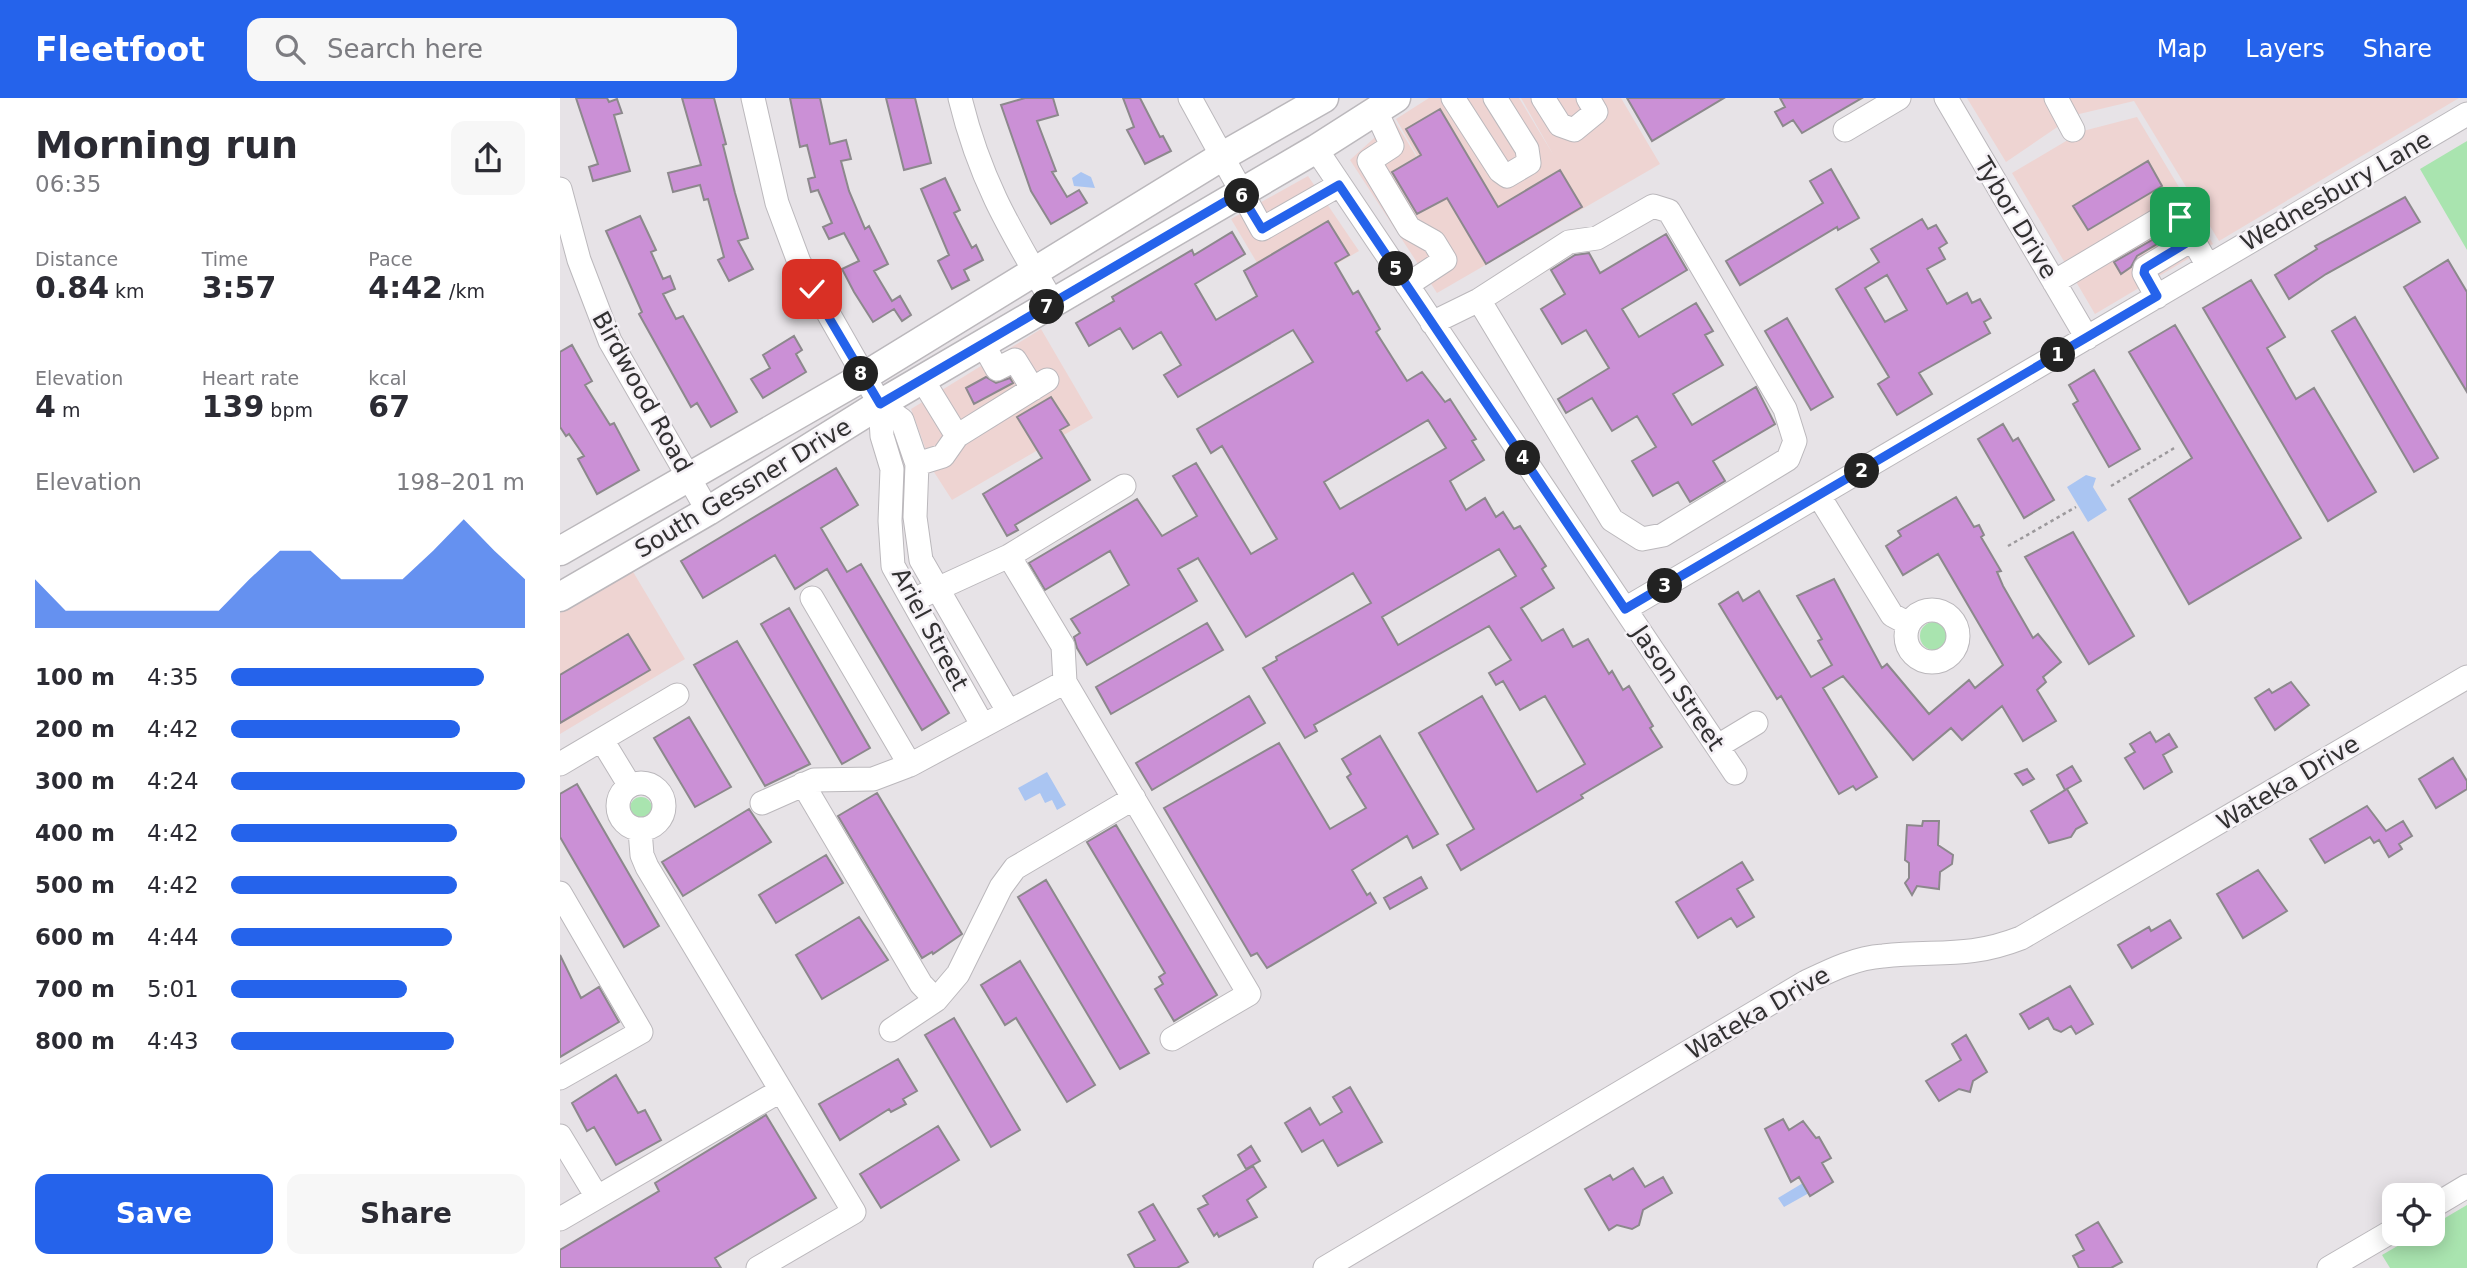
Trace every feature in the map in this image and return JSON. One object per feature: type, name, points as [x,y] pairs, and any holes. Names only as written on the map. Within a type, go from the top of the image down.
[{"type":"main road","name":"South Gessner Drive","points":[[560,551],[863,377],[1221,157],[1324,98]]},
{"type":"main road","name":"South Gessner Drive","points":[[560,597],[708,512],[880,404],[1316,149],[1386,104]]},
{"type":"street","name":"Ariel Street","points":[[753,98],[777,203],[812,289],[880,404],[902,420],[916,464],[915,517],[921,560],[1008,711]]},
{"type":"street","points":[[960,98],[980,170],[996,205],[1053,303]]},
{"type":"street","points":[[1190,98],[1262,229],[1339,185]]},
{"type":"street","points":[[1453,98],[1500,171],[1507,176],[1530,163],[1527,149],[1495,98]]},
{"type":"street","points":[[1543,98],[1560,125],[1574,130],[1596,112],[1588,98]]},
{"type":"street","points":[[1845,130],[1899,98]]},
{"type":"street","name":"Tybor Drive","points":[[1946,98],[2087,338]]},
{"type":"street","points":[[2056,98],[2073,130]]},
{"type":"street","points":[[1386,104],[1392,146],[1369,161],[1409,228],[1434,242],[1445,260],[1407,285]]},
{"type":"street","name":"Wednesbury Lane","points":[[1625,609],[2467,114]]},
{"type":"street","name":"Jason Street","points":[[1316,149],[1735,773]]},
{"type":"street","name":"Birdwood Road","points":[[560,189],[592,300],[610,341],[708,512]]},
{"type":"street","points":[[1432,323],[1479,300],[1569,242],[1597,238],[1653,206],[1668,211],[1785,409],[1795,441],[1788,459],[1663,535],[1642,539],[1612,520],[1479,300]]},
{"type":"street","points":[[2054,282],[2170,213],[2180,217],[2208,266]]},
{"type":"street","points":[[2157,296],[2144,273],[2145,268],[2193,239]]},
{"type":"street","points":[[916,464],[943,457],[957,436],[1040,384],[1015,360],[997,369],[982,344]]},
{"type":"street","points":[[922,379],[957,436]]},
{"type":"street","name":"Ariel Street","points":[[880,404],[882,436],[892,469],[890,521],[893,566],[983,726]]},
{"type":"street","points":[[911,600],[1009,556],[1124,486]]},
{"type":"street","points":[[1819,496],[1892,615],[1909,624]]},
{"type":"street","points":[[1009,556],[1063,646],[1065,682],[1249,994],[1172,1039]]},
{"type":"street","points":[[812,598],[910,765]]},
{"type":"street","name":"Wateka Drive","points":[[1325,1268],[1807,982],[1852,961],[1881,956],[1960,954],[2021,937],[2467,677]]},
{"type":"street","points":[[762,803],[814,780],[873,779],[910,765],[1065,682]]},
{"type":"street","points":[[560,764],[677,695]]},
{"type":"street","points":[[1718,746],[1756,723]]},
{"type":"street","points":[[602,740],[629,786]]},
{"type":"street","points":[[637,783],[652,786],[662,797],[663,813],[660,820],[640,830],[626,824],[618,812],[620,797],[629,786],[637,783]]},
{"type":"street","points":[[803,784],[921,984],[936,1000]]},
{"type":"street","points":[[891,1030],[936,1000],[958,974],[1001,887],[1015,868],[1134,798]]},
{"type":"street","points":[[640,830],[642,855],[648,867],[854,1212],[758,1268]]},
{"type":"street","points":[[560,893],[641,1032],[560,1078]]},
{"type":"street","points":[[560,1219],[780,1091]]},
{"type":"street","points":[[560,1136],[597,1196]]},
{"type":"street","points":[[2445,1199],[2467,1186]]},
{"type":"street","points":[[2329,1268],[2382,1237]]},
{"type":"path","points":[[2111,486],[2176,447]]},
{"type":"path","points":[[2008,546],[2076,507]]},
{"type":"shaded area","points":[[1429,98],[1519,98],[1554,156],[1521,98],[1621,98],[1660,164],[1437,293],[1350,160],[1394,120],[1437,190],[1396,119]]},
{"type":"shaded area","points":[[1967,98],[2459,98],[2219,241],[2134,101],[2075,115],[2006,162]]},
{"type":"shaded area","points":[[2137,117],[2213,244],[2095,314],[2012,173],[2083,131]]},
{"type":"shaded area","points":[[1308,176],[1359,251],[1278,298],[1231,219]]},
{"type":"shaded area","points":[[1041,329],[1093,418],[952,500],[934,472],[911,409]]},
{"type":"shaded area","points":[[632,570],[685,659],[560,734],[560,613]]},
{"type":"green space","points":[[2467,141],[2467,250],[2420,169]]},
{"type":"green space","points":[[1934,622],[1944,626],[1948,636],[1944,646],[1934,650],[1924,646],[1920,636],[1924,626]]},
{"type":"green space","points":[[641,797],[649,800],[652,808],[649,816],[641,819],[633,816],[630,808],[633,800]]},
{"type":"green space","points":[[2467,1205],[2467,1268],[2390,1268],[2382,1255],[2397,1246],[2445,1246],[2445,1218]]},
{"type":"water","points":[[1081,172],[1091,177],[1095,188],[1074,186],[1072,178]]},
{"type":"water","points":[[2086,475],[2096,478],[2093,487],[2107,510],[2088,522],[2067,487]]},
{"type":"water","points":[[1047,772],[1066,805],[1057,810],[1052,800],[1045,803],[1040,793],[1025,801],[1018,788]]},
{"type":"water","points":[[1803,1183],[1809,1193],[1784,1207],[1778,1198]]},
{"type":"building","points":[[576,98],[607,98],[609,102],[617,99],[622,113],[614,115],[630,171],[593,181],[589,167],[598,164]]},
{"type":"building","points":[[682,98],[714,98],[726,144],[723,145],[748,238],[738,241],[753,269],[729,281],[718,260],[724,257],[708,199],[704,200],[700,185],[673,192],[668,173],[701,165]]},
{"type":"building","points":[[790,98],[820,98],[830,144],[846,140],[851,159],[841,161],[849,191],[865,229],[869,226],[888,264],[874,271],[892,301],[900,296],[911,315],[902,321],[894,309],[873,322],[842,269],[859,261],[844,233],[829,239],[823,227],[832,223],[818,190],[811,192],[808,179],[815,177],[807,145],[800,147]]},
{"type":"building","points":[[886,98],[915,98],[931,163],[904,170]]},
{"type":"building","points":[[1025,98],[1053,98],[1058,115],[1037,121],[1056,171],[1052,172],[1067,197],[1079,190],[1087,203],[1051,224],[1031,191],[1001,105]]},
{"type":"building","points":[[1123,98],[1140,98],[1160,137],[1163,136],[1171,151],[1145,164],[1127,130],[1134,127]]},
{"type":"building","points":[[1627,98],[1724,98],[1652,141]]},
{"type":"building","points":[[1780,98],[1862,98],[1802,133],[1793,120],[1783,126],[1775,112],[1785,107]]},
{"type":"building","points":[[1440,109],[1498,207],[1560,170],[1582,207],[1486,264],[1447,198],[1417,214],[1392,172],[1421,155],[1406,129]]},
{"type":"building","points":[[2148,161],[2162,186],[2088,230],[2073,206]]},
{"type":"building","points":[[1831,169],[1859,218],[1838,230],[1837,227],[1740,285],[1726,261],[1823,203],[1810,181]]},
{"type":"building","points":[[945,178],[960,210],[954,213],[972,248],[976,245],[983,260],[964,270],[969,280],[952,289],[938,261],[949,255],[921,189]]},
{"type":"building","points":[[2405,197],[2420,222],[2326,274],[2289,299],[2275,275],[2317,249],[2315,246]]},
{"type":"building","points":[[640,216],[656,250],[651,252],[663,279],[670,276],[675,289],[663,294],[676,319],[683,316],[737,412],[711,427],[697,403],[691,407],[639,314],[642,312],[606,231]]},
{"type":"building","points":[[1922,219],[1928,229],[1936,225],[1947,243],[1939,248],[1945,259],[1927,269],[1947,304],[1967,293],[1972,303],[1980,299],[1991,318],[1984,322],[1990,333],[1919,373],[1932,394],[1897,415],[1878,384],[1889,377],[1836,289],[1879,262],[1871,249]],"holes":[[[1887,275],[1907,310],[1885,322],[1865,288]]]},
{"type":"building","points":[[1328,221],[1349,255],[1335,263],[1353,294],[1358,291],[1380,329],[1376,332],[1407,381],[1422,372],[1445,402],[1450,399],[1476,439],[1472,441],[1484,460],[1450,481],[1466,510],[1485,498],[1496,517],[1503,512],[1514,529],[1520,526],[1546,566],[1542,569],[1554,588],[1521,608],[1542,641],[1563,629],[1573,647],[1588,639],[1609,674],[1612,671],[1623,690],[1629,686],[1662,747],[1581,795],[1583,798],[1461,870],[1447,845],[1474,829],[1419,733],[1482,696],[1537,792],[1585,764],[1545,696],[1520,710],[1503,681],[1496,685],[1489,673],[1511,660],[1489,626],[1314,725],[1317,731],[1305,738],[1263,668],[1277,660],[1276,657],[1371,603],[1353,573],[1246,637],[1198,558],[1178,569],[1197,601],[1087,665],[1074,637],[1080,633],[1071,619],[1129,585],[1110,551],[1045,590],[1029,563],[1137,499],[1162,536],[1197,516],[1173,476],[1196,463],[1251,554],[1277,539],[1222,446],[1211,453],[1197,429],[1313,362],[1293,330],[1178,397],[1164,375],[1181,365],[1161,332],[1133,349],[1120,328],[1089,346],[1076,323],[1114,301],[1112,297],[1192,250],[1194,255],[1232,232],[1245,254],[1195,284],[1216,320],[1257,296],[1244,271]],"holes":[[[1428,420],[1446,448],[1340,509],[1324,482]],[[1499,549],[1516,576],[1398,645],[1382,617]]]},
{"type":"building","points":[[2171,229],[2174,234],[2137,256],[2131,267],[2121,274],[2114,262]]},
{"type":"building","points":[[1666,234],[1687,270],[1622,309],[1639,337],[1696,303],[1713,331],[1705,335],[1723,365],[1673,394],[1692,425],[1756,387],[1775,424],[1713,461],[1725,481],[1690,502],[1678,482],[1653,496],[1632,461],[1656,447],[1637,416],[1612,431],[1592,398],[1566,413],[1558,399],[1609,368],[1586,330],[1562,344],[1541,309],[1565,294],[1551,270],[1575,255],[1589,253],[1600,273]]},
{"type":"building","points":[[2448,260],[2467,292],[2467,392],[2404,287]]},
{"type":"building","points":[[2251,280],[2285,337],[2267,348],[2296,399],[2314,388],[2376,492],[2328,521],[2203,308]]},
{"type":"building","points":[[2355,317],[2438,458],[2414,472],[2332,331]]},
{"type":"building","points":[[1787,318],[1833,397],[1811,410],[1765,331]]},
{"type":"building","points":[[2175,325],[2301,538],[2189,604],[2129,499],[2192,458],[2129,352]]},
{"type":"building","points":[[794,336],[802,350],[796,354],[806,372],[763,398],[751,379],[770,368],[763,355]]},
{"type":"building","points":[[572,345],[592,381],[585,385],[610,425],[614,423],[639,470],[597,494],[578,459],[584,456],[569,434],[566,436],[560,427],[560,352]]},
{"type":"building","points":[[2094,370],[2140,449],[2109,467],[2073,404],[2078,401],[2069,385]]},
{"type":"building","points":[[986,377],[996,383],[1010,378],[1013,383],[974,404],[966,388]]},
{"type":"building","points":[[1051,397],[1069,425],[1060,430],[1090,480],[1015,525],[1018,530],[1007,536],[983,494],[1042,458],[1017,417]]},
{"type":"building","points":[[2003,424],[2013,441],[2018,438],[2054,500],[2024,518],[1978,439]]},
{"type":"building","points":[[836,468],[858,505],[821,528],[847,572],[861,564],[949,713],[922,730],[827,569],[795,589],[775,555],[703,598],[681,561]]},
{"type":"building","points":[[1956,497],[1974,527],[1979,525],[1984,535],[1981,537],[2001,571],[1997,572],[2003,586],[2033,638],[2038,634],[2061,662],[2043,677],[2046,682],[2037,690],[2056,721],[2023,741],[2002,706],[1962,740],[1951,728],[1913,760],[1843,676],[1823,688],[1877,777],[1856,790],[1853,786],[1839,794],[1781,696],[1777,699],[1719,604],[1738,592],[1743,601],[1759,591],[1811,677],[1832,665],[1818,641],[1822,639],[1797,596],[1834,579],[1882,668],[1887,664],[1929,714],[1969,680],[1975,688],[2003,665],[1938,554],[1903,575],[1886,546],[1901,536],[1898,531]]},
{"type":"building","points":[[2073,532],[2134,636],[2089,664],[2025,557]]},
{"type":"building","points":[[789,608],[870,748],[842,764],[761,624]]},
{"type":"building","points":[[1207,623],[1223,650],[1111,714],[1096,687]]},
{"type":"building","points":[[628,634],[650,670],[560,723],[560,675]]},
{"type":"building","points":[[737,641],[810,764],[765,786],[694,665]]},
{"type":"building","points":[[2291,682],[2309,705],[2275,730],[2255,698],[2269,689],[2272,693]]},
{"type":"building","points":[[1249,696],[1265,723],[1152,790],[1136,763]]},
{"type":"building","points":[[689,717],[731,787],[695,807],[654,738]]},
{"type":"building","points":[[2150,732],[2156,742],[2169,734],[2177,747],[2163,755],[2172,772],[2144,789],[2125,758],[2135,752],[2130,744]]},
{"type":"building","points":[[1380,736],[1438,834],[1413,848],[1407,836],[1352,870],[1367,895],[1370,893],[1376,903],[1267,968],[1257,953],[1251,956],[1164,808],[1279,743],[1330,829],[1366,808],[1347,777],[1351,774],[1342,759]]},
{"type":"building","points":[[2453,758],[2467,781],[2467,789],[2436,808],[2419,779]]},
{"type":"building","points":[[2072,766],[2081,781],[2065,790],[2057,775]]},
{"type":"building","points":[[2027,769],[2034,779],[2023,785],[2015,774]]},
{"type":"building","points":[[577,784],[659,926],[624,947],[560,837],[560,794]]},
{"type":"building","points":[[2067,789],[2087,823],[2076,829],[2071,837],[2049,843],[2031,811]]},
{"type":"building","points":[[877,793],[962,934],[933,954],[932,952],[922,958],[838,816]]},
{"type":"building","points":[[2367,806],[2386,831],[2403,821],[2412,836],[2399,844],[2402,849],[2389,857],[2379,840],[2374,843],[2370,837],[2325,863],[2310,839]]},
{"type":"building","points":[[749,809],[771,842],[683,896],[662,862]]},
{"type":"building","points":[[1923,821],[1939,821],[1938,845],[1953,855],[1952,864],[1940,872],[1939,889],[1917,886],[1912,895],[1905,883],[1909,878],[1909,863],[1905,860],[1907,825],[1922,826]]},
{"type":"building","points":[[1116,825],[1217,995],[1174,1021],[1155,989],[1163,984],[1159,977],[1165,973],[1087,842]]},
{"type":"building","points":[[826,855],[843,883],[776,923],[759,895]]},
{"type":"building","points":[[1742,862],[1753,880],[1737,889],[1754,917],[1737,927],[1731,918],[1698,938],[1676,902]]},
{"type":"building","points":[[2258,870],[2287,911],[2243,938],[2217,894]]},
{"type":"building","points":[[1421,877],[1427,888],[1390,909],[1384,898]]},
{"type":"building","points":[[1046,880],[1149,1053],[1120,1069],[1018,897]]},
{"type":"building","points":[[859,917],[888,960],[822,999],[796,955]]},
{"type":"building","points":[[2170,920],[2181,938],[2132,968],[2118,945],[2149,927],[2151,931]]},
{"type":"building","points":[[560,955],[581,998],[599,987],[619,1022],[560,1057]]},
{"type":"building","points":[[1020,961],[1095,1085],[1067,1102],[1016,1018],[1005,1025],[981,985]]},
{"type":"building","points":[[2070,986],[2093,1024],[2076,1034],[2071,1026],[2061,1032],[2054,1029],[2048,1018],[2029,1029],[2020,1014]]},
{"type":"building","points":[[954,1018],[1020,1130],[991,1147],[925,1035]]},
{"type":"building","points":[[1966,1035],[1987,1072],[1973,1081],[1970,1092],[1959,1089],[1939,1101],[1926,1081],[1961,1060],[1952,1044]]},
{"type":"building","points":[[898,1059],[917,1091],[903,1099],[906,1104],[891,1112],[889,1109],[840,1140],[819,1104]]},
{"type":"building","points":[[616,1075],[638,1113],[645,1110],[661,1140],[616,1165],[594,1127],[587,1131],[572,1103]]},
{"type":"building","points":[[1350,1087],[1382,1142],[1338,1166],[1323,1140],[1302,1152],[1285,1123],[1310,1108],[1320,1125],[1342,1112],[1333,1097]]},
{"type":"building","points":[[766,1115],[816,1198],[715,1258],[721,1268],[560,1268],[560,1250],[659,1191],[655,1183]]},
{"type":"building","points":[[1783,1119],[1789,1130],[1803,1121],[1816,1138],[1819,1137],[1831,1158],[1822,1163],[1833,1182],[1810,1196],[1799,1177],[1791,1182],[1765,1129]]},
{"type":"building","points":[[938,1126],[959,1160],[881,1208],[860,1174]]},
{"type":"building","points":[[1251,1146],[1260,1161],[1246,1169],[1238,1155]]},
{"type":"building","points":[[1253,1166],[1266,1187],[1247,1200],[1257,1217],[1219,1237],[1217,1233],[1214,1236],[1198,1209],[1208,1204],[1203,1196]]},
{"type":"building","points":[[1633,1168],[1645,1187],[1663,1177],[1672,1193],[1643,1210],[1639,1225],[1632,1229],[1617,1225],[1609,1230],[1585,1189],[1610,1175],[1613,1180]]},
{"type":"building","points":[[1153,1204],[1188,1262],[1177,1268],[1135,1268],[1128,1255],[1155,1240],[1139,1212]]},
{"type":"building","points":[[2098,1222],[2122,1262],[2111,1268],[2079,1268],[2073,1256],[2084,1250],[2076,1235]]},
{"type":"route","points":[[812,289],[880,404],[1240,193],[1262,229],[1339,185],[1625,609],[2157,296],[2144,273],[2145,268],[2193,239],[2180,217]]}]
